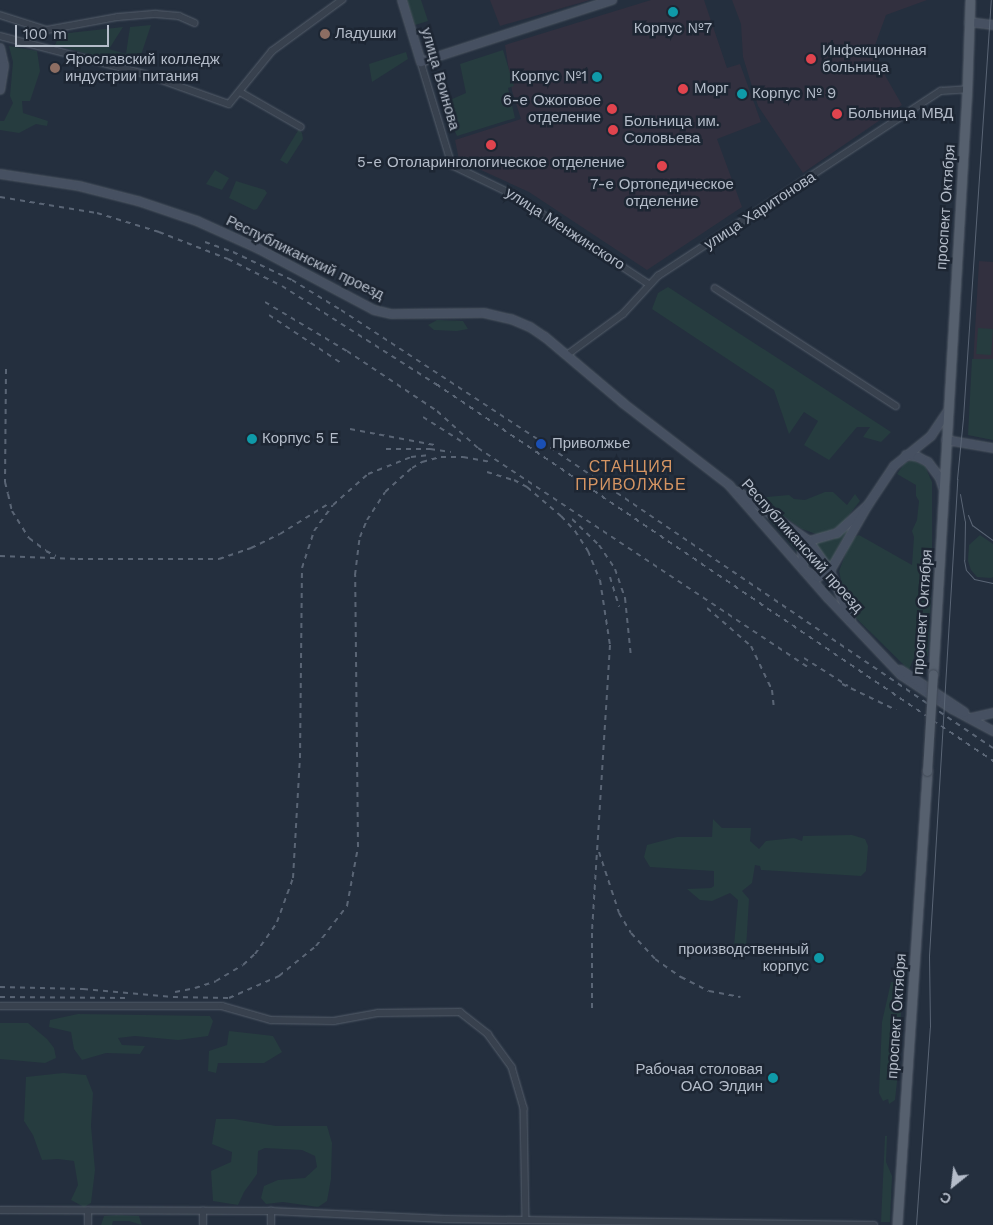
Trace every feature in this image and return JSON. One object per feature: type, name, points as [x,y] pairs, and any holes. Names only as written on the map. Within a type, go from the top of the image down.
[{"type":"main road","name":"улица Воинова","points":[[402,0],[421,62]]},
{"type":"main road","points":[[421,62],[612,0]]},
{"type":"main road","name":"проспект Октября","points":[[897,1225],[944,492],[947,412],[967,89],[970,0]]},
{"type":"main road","points":[[969,22],[993,25]]},
{"type":"main road","points":[[0,48],[4,66],[0,90]]},
{"type":"main road","name":"Республиканский проезд","points":[[0,174],[79,186],[138,201],[197,221],[265,252],[374,310],[392,314],[484,313],[530,327],[567,355],[623,403],[729,485],[809,541],[830,571],[854,626]]},
{"type":"main road","points":[[868,506],[837,533],[809,541],[802,552],[804,570],[818,577],[830,571],[894,466],[931,436],[947,412]]},
{"type":"main road","points":[[946,440],[993,448]]},
{"type":"main road","points":[[906,455],[918,457],[928,462],[940,478],[944,492]]},
{"type":"main road","name":"Республиканский проезд","points":[[729,485],[879,654],[955,704],[971,718],[993,731]]},
{"type":"main road","points":[[971,718],[993,713]]},
{"type":"street","points":[[0,36],[145,74],[229,104],[272,51],[342,0]]},
{"type":"street","points":[[0,15],[47,30],[118,17],[156,14],[179,16],[195,23]]},
{"type":"street","points":[[0,57],[4,66]]},
{"type":"street","name":"улица Воинова","points":[[421,62],[452,165]]},
{"type":"street","name":"улица Харитонова","points":[[567,355],[624,314],[649,284],[941,91],[967,89]]},
{"type":"street","points":[[240,92],[302,127]]},
{"type":"street","name":"улица Менжинского","points":[[452,165],[514,194],[649,284]]},
{"type":"street","points":[[715,288],[896,406]]},
{"type":"street","points":[[0,1006],[222,1006],[271,1020],[334,1021],[378,1013],[460,1012],[488,1034],[512,1067],[524,1108],[526,1220]]},
{"type":"street","points":[[0,1210],[271,1211],[445,1222],[526,1220],[874,1225]]},
{"type":"street","points":[[88,1211],[88,1225]]},
{"type":"street","points":[[203,1211],[203,1225]]},
{"type":"street","points":[[271,1211],[271,1225]]},
{"type":"shaded area","points":[[490,0],[590,0],[500,26]]},
{"type":"shaded area","name":"Больница им. Соловьева","points":[[651,0],[704,0],[727,68],[740,64],[761,122],[717,139],[742,207],[647,270],[529,192],[459,160],[455,140],[521,119],[512,91],[505,45]]},
{"type":"shaded area","name":"Инфекционная больница","points":[[732,0],[927,0],[886,15],[874,48],[886,77],[902,105],[803,173],[758,106],[743,57],[741,24]]},
{"type":"shaded area","points":[[979,261],[993,262],[993,439],[969,435]]},
{"type":"green space","points":[[407,0],[421,0],[428,21],[415,25]]},
{"type":"green space","points":[[151,25],[137,67],[55,45],[60,34],[123,27],[109,49],[126,54],[130,27]]},
{"type":"green space","points":[[9,46],[37,51],[40,71],[30,101],[22,101],[23,113],[48,121],[47,126],[36,124],[19,133],[0,130],[0,121],[4,121],[13,103],[10,96],[13,62]]},
{"type":"green space","points":[[503,50],[514,86],[508,88],[515,118],[457,136],[443,103],[466,93],[460,64]]},
{"type":"green space","points":[[406,52],[408,59],[372,82],[369,64]]},
{"type":"green space","points":[[299,129],[303,139],[287,164],[280,160]]},
{"type":"green space","points":[[215,170],[229,178],[222,190],[206,184]]},
{"type":"green space","points":[[236,181],[265,190],[267,193],[257,209],[254,210],[229,198]]},
{"type":"green space","points":[[668,287],[891,432],[881,442],[863,437],[870,427],[857,427],[829,460],[804,445],[818,421],[804,412],[789,434],[774,390],[652,309],[658,293]]},
{"type":"green space","points":[[437,320],[463,321],[468,329],[457,331],[434,330],[428,325]]},
{"type":"green space","points":[[978,328],[993,329],[991,355],[976,354]]},
{"type":"green space","points":[[972,359],[993,359],[993,440],[968,435]]},
{"type":"green space","points":[[912,460],[925,466],[932,482],[932,577],[928,656],[915,655],[909,670],[854,616],[845,598],[839,571],[848,548],[855,537],[859,535],[912,565],[914,537],[912,531],[917,520],[919,501],[916,496],[916,485],[897,474],[905,463]]},
{"type":"green space","points":[[825,492],[833,492],[847,505],[855,494],[860,501],[842,524],[825,534],[816,534],[802,529],[766,504],[764,500],[767,497],[789,495],[794,499],[805,500]]},
{"type":"green space","points":[[763,513],[802,540],[797,552]]},
{"type":"green space","points":[[849,529],[830,565],[815,543],[833,539]]},
{"type":"green space","points":[[980,535],[993,544],[993,577],[991,578],[977,577],[971,570],[968,561],[969,545]]},
{"type":"green space","points":[[810,548],[824,570],[818,570],[810,565],[807,558]]},
{"type":"green space","points":[[713,819],[722,828],[751,828],[750,841],[759,849],[766,841],[794,838],[802,841],[803,836],[852,835],[865,839],[868,846],[866,871],[861,876],[761,870],[760,866],[755,865],[752,883],[742,891],[749,899],[746,949],[738,950],[734,946],[738,900],[730,893],[712,901],[700,900],[687,889],[711,888],[714,886],[714,871],[650,867],[644,857],[647,845],[677,837],[712,837]]},
{"type":"green space","points":[[903,976],[899,1052],[890,1057],[893,1067],[898,1072],[895,1100],[889,1104],[888,1099],[883,1101],[879,1093],[882,1022],[891,982],[896,982]]},
{"type":"green space","points":[[78,1014],[210,1016],[213,1021],[208,1036],[178,1040],[135,1036],[118,1038],[122,1045],[145,1046],[140,1054],[106,1053],[82,1060],[74,1049],[71,1032],[49,1027],[50,1020]]},
{"type":"green space","points":[[0,1023],[28,1023],[47,1039],[54,1048],[56,1058],[45,1063],[0,1059]]},
{"type":"green space","points":[[229,1031],[273,1036],[282,1052],[264,1063],[218,1063],[216,1073],[208,1071],[209,1051],[227,1045]]},
{"type":"green space","points":[[63,1073],[86,1075],[93,1093],[91,1126],[95,1170],[91,1203],[84,1207],[71,1200],[78,1185],[74,1161],[42,1160],[33,1135],[24,1121],[26,1077]]},
{"type":"green space","points":[[216,1119],[234,1119],[276,1126],[327,1126],[332,1143],[331,1179],[327,1201],[318,1207],[283,1202],[266,1204],[261,1198],[264,1186],[278,1180],[305,1178],[317,1167],[315,1156],[302,1150],[265,1148],[258,1151],[257,1174],[244,1192],[238,1205],[213,1201],[211,1171],[231,1162],[232,1152],[212,1144]]},
{"type":"green space","points":[[885,1136],[887,1136],[886,1162],[892,1176],[890,1222],[881,1222]]},
{"type":"green space","points":[[104,1216],[139,1216],[142,1225],[129,1221],[113,1221],[112,1225],[101,1225]]},
{"type":"tram line","points":[[916,1225],[930,1027],[929,956],[957,479],[963,418],[991,0]]},
{"type":"tram line","points":[[960,494],[965,521],[964,560],[966,570],[974,579],[993,583]]},
{"type":"tram line","points":[[968,515],[972,525],[993,540]]},
{"type":"railway","points":[[0,197],[97,213],[159,232],[228,259],[282,286],[436,384],[993,761]]},
{"type":"railway","points":[[205,242],[233,252],[292,280],[341,310],[542,442],[993,748]]},
{"type":"railway","points":[[265,302],[347,351],[437,411],[478,448],[808,667]]},
{"type":"railway","points":[[269,315],[341,363]]},
{"type":"railway","points":[[6,369],[5,482],[12,511],[29,538],[56,556]]},
{"type":"railway","points":[[423,417],[461,441]]},
{"type":"railway","points":[[350,429],[435,445]]},
{"type":"railway","points":[[386,449],[430,449],[451,452]]},
{"type":"railway","points":[[175,992],[216,981],[243,965],[255,954],[277,922],[293,878],[300,758],[302,568],[314,531],[333,505],[368,474],[411,457],[430,455]]},
{"type":"railway","points":[[0,987],[83,989],[173,997],[229,998],[279,976],[316,946],[347,906],[358,847],[355,575],[360,537],[367,520],[385,492],[412,468],[422,462],[441,457],[463,457],[490,462]]},
{"type":"railway","points":[[487,472],[514,480],[527,487],[561,516],[575,531],[588,551],[600,580],[610,645],[592,933],[592,1008]]},
{"type":"railway","points":[[0,556],[78,559],[219,559],[251,548],[280,534],[328,504]]},
{"type":"railway","points":[[572,519],[599,545],[615,569],[625,598],[631,657]]},
{"type":"railway","points":[[610,577],[619,607]]},
{"type":"railway","points":[[707,608],[751,646],[772,690],[774,710]]},
{"type":"railway","points":[[804,658],[848,686]]},
{"type":"railway","points":[[842,684],[896,710]]},
{"type":"railway","points":[[599,852],[619,913],[631,933],[655,959],[681,977],[709,991],[740,997]]},
{"type":"railway","points":[[0,997],[128,998]]},
{"type":"place","name":"Корпус №7","points":[[673,12]]},
{"type":"place","name":"Ладушки","points":[[325,34]]},
{"type":"place","name":"Инфекционная больница","points":[[811,59]]},
{"type":"place","name":"Ярославский колледж индустрии питания","points":[[55,68]]},
{"type":"place","name":"Корпус №1","points":[[597,77]]},
{"type":"place","name":"Морг","points":[[683,89]]},
{"type":"place","name":"Корпус № 9","points":[[742,94]]},
{"type":"place","name":"6-е Ожоговое отделение","points":[[612,109]]},
{"type":"place","name":"Больница МВД","points":[[837,114]]},
{"type":"place","name":"Больница им. Соловьева","points":[[613,130]]},
{"type":"place","name":"5-е Отоларингологическое отделение","points":[[491,145]]},
{"type":"place","name":"7-е Ортопедическое отделение","points":[[662,166]]},
{"type":"place","name":"Корпус 5 E","points":[[252,439]]},
{"type":"place","name":"Приволжье","points":[[541,444]]},
{"type":"place","name":"производственный корпус","points":[[819,958]]},
{"type":"place","name":"Рабочая столовая ОАО Элдин","points":[[773,1078]]},
{"type":"district","name":"СТАНЦИЯ ПРИВОЛЖЬЕ","points":[[631,476]]}]
